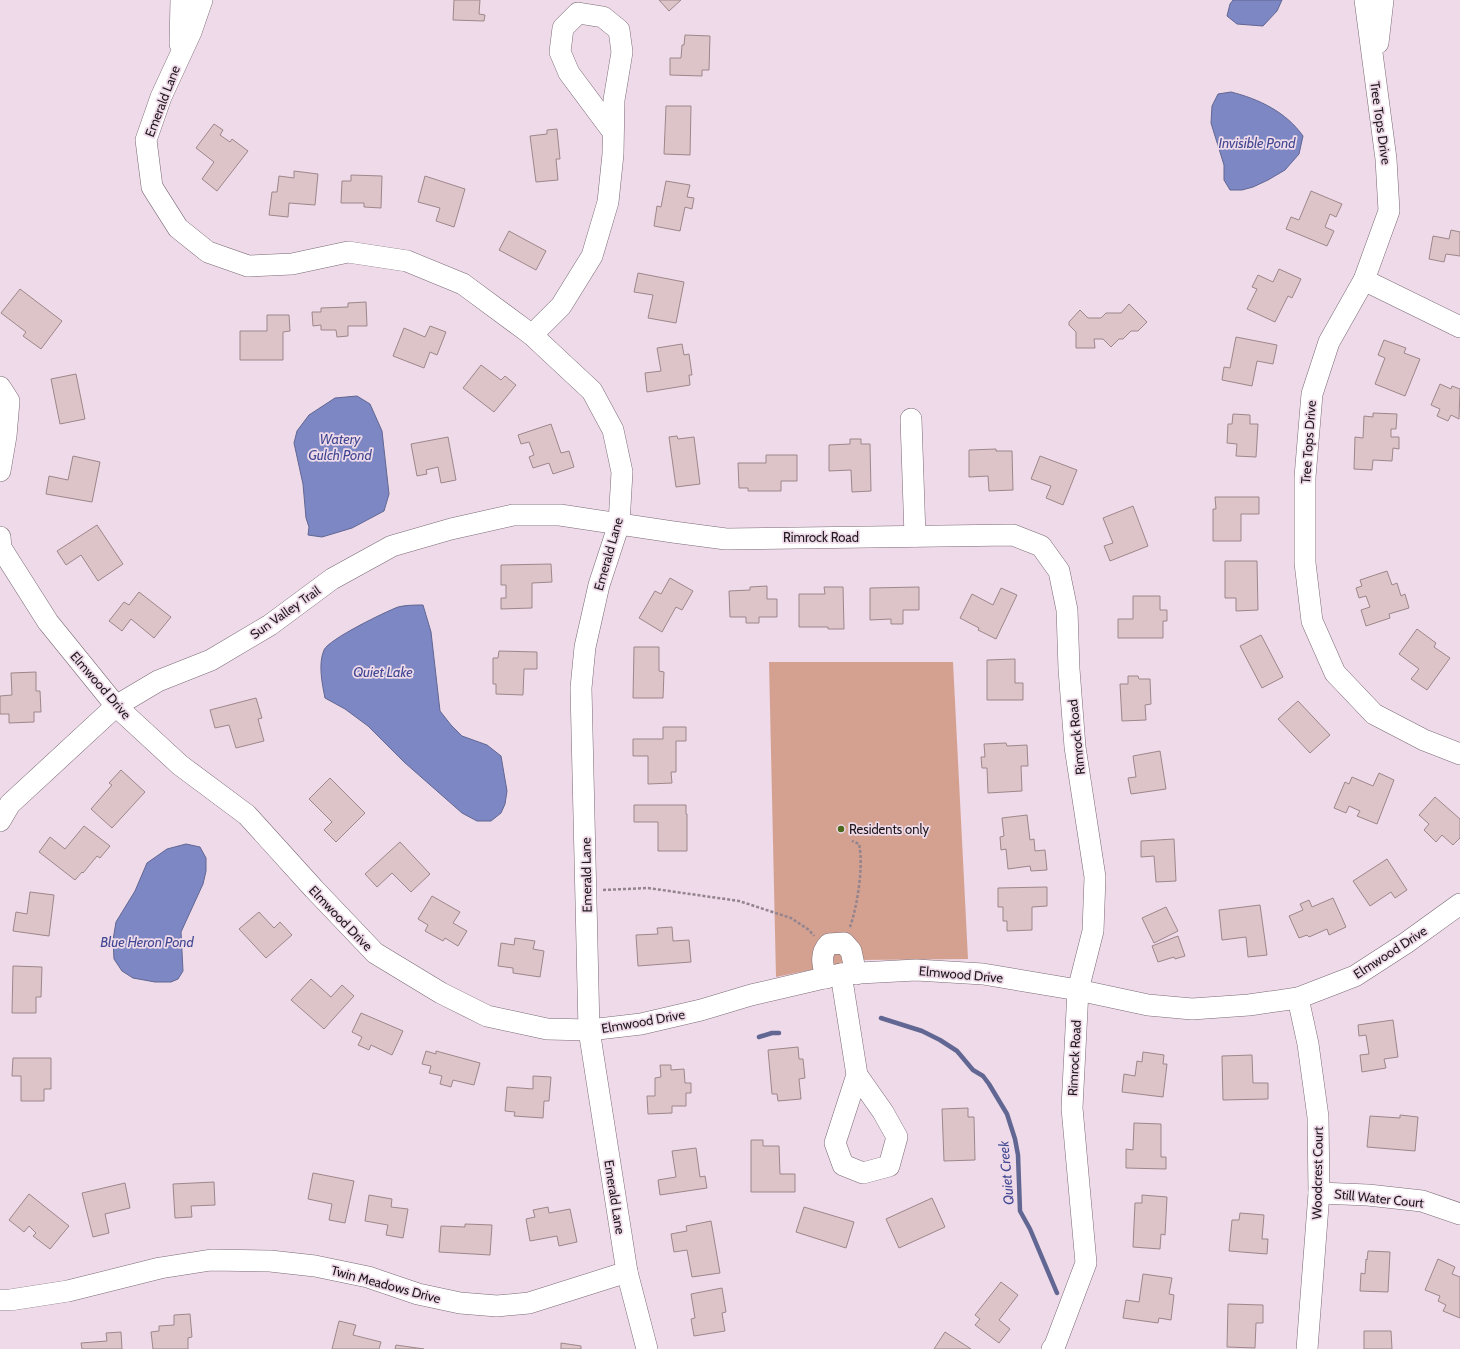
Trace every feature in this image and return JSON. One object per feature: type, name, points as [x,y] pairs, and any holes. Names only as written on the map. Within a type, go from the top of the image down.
[{"type":"street","name":"Emerald Lane","points":[[179,57],[181,0]]},
{"type":"street","name":"Emerald Lane","points":[[202,0],[191,32],[161,97],[146,140],[152,187],[178,228],[208,252],[248,266],[292,264],[348,252],[407,261],[463,284],[532,335],[592,391],[613,430],[622,472],[619,524],[599,585],[584,647],[581,688],[589,1030],[627,1272],[647,1349]]},
{"type":"street","name":"Tree Tops Drive","points":[[1365,0],[1386,159],[1389,212],[1364,280],[1329,342],[1312,394],[1305,477],[1305,563],[1312,621],[1335,674],[1374,714],[1424,740],[1460,754]]},
{"type":"street","name":"Tree Tops Drive","points":[[1374,72],[1383,0]]},
{"type":"street","points":[[532,335],[561,306],[592,256],[608,202],[613,154],[614,100],[622,52],[619,30],[603,17],[578,13],[563,28],[560,52],[569,73],[613,132]]},
{"type":"street","points":[[1364,280],[1460,327]]},
{"type":"street","points":[[0,388],[9,401],[6,436],[0,471]]},
{"type":"street","points":[[912,419],[915,536]]},
{"type":"street","name":"Sun Valley Trail","points":[[0,821],[10,804],[116,706],[158,681],[211,660],[270,625],[332,579],[392,546],[451,529],[513,515],[560,515],[619,524]]},
{"type":"street","name":"Rimrock Road","points":[[619,524],[726,539],[1013,535],[1041,546],[1059,571],[1067,610],[1069,669],[1075,747],[1095,877],[1093,931],[1078,990],[1072,1108],[1086,1263],[1055,1345],[1052,1349]]},
{"type":"street","name":"Elmwood Drive","points":[[0,537],[1,548],[48,622],[116,706],[180,765],[247,815],[374,953],[441,993],[487,1016],[547,1029],[589,1030],[641,1024],[701,1010],[751,995],[838,962],[916,970],[983,974],[1078,990],[1148,1005],[1192,1009],[1249,1005],[1298,998],[1355,976],[1406,943],[1460,904]]},
{"type":"street","points":[[838,962],[857,1076]]},
{"type":"street","name":"Woodcrest Court","points":[[1298,998],[1308,1044],[1318,1117],[1319,1193],[1307,1349]]},
{"type":"street","name":"Still Water Court","points":[[1319,1193],[1368,1195],[1422,1201],[1460,1214]]},
{"type":"street","name":"Twin Meadows Drive","points":[[0,1300],[10,1300],[68,1291],[160,1268],[211,1260],[270,1261],[315,1266],[368,1277],[418,1294],[460,1303],[498,1306],[529,1303],[627,1272]]},
{"type":"path","points":[[586,891],[648,888],[739,901],[791,918],[809,930],[838,962],[854,915],[858,889],[861,853],[858,844],[852,841]]},
{"type":"shaded area","points":[[769,662],[953,662],[968,959],[859,960],[776,977]]},
{"type":"water","points":[[1233,0],[1282,0],[1277,11],[1263,26],[1237,24],[1227,16],[1230,4]]},
{"type":"water","name":"Invisible Pond","points":[[1231,92],[1252,98],[1280,113],[1289,120],[1303,136],[1299,154],[1285,170],[1253,187],[1242,190],[1230,190],[1224,180],[1224,165],[1211,123],[1212,106],[1218,94]]},
{"type":"water","name":"Watery Gulch Pond","points":[[357,396],[370,404],[382,431],[389,494],[384,511],[352,528],[322,537],[308,535],[309,527],[306,518],[303,484],[294,443],[297,431],[309,415],[335,398]]},
{"type":"water","name":"Quiet Lake","points":[[423,605],[431,632],[440,711],[462,736],[487,745],[501,756],[507,791],[505,804],[501,813],[491,821],[477,821],[462,813],[404,762],[368,726],[345,709],[325,698],[321,674],[321,661],[324,650],[328,645],[358,626],[398,607]]},
{"type":"water","name":"Blue Heron Pond","points":[[186,844],[200,847],[206,858],[206,871],[203,884],[181,932],[183,971],[178,979],[171,982],[155,982],[133,978],[122,971],[114,959],[113,940],[116,922],[135,891],[147,863],[167,849]]},
{"type":"building","points":[[454,0],[480,0],[479,14],[485,15],[484,21],[453,20]]},
{"type":"building","points":[[659,0],[681,0],[669,11]]},
{"type":"building","points":[[685,35],[710,36],[709,70],[702,70],[702,76],[670,75],[670,58],[681,58],[682,45],[684,45]]},
{"type":"building","points":[[666,106],[691,106],[690,155],[664,154]]},
{"type":"building","points":[[214,124],[223,130],[220,135],[230,142],[232,139],[248,151],[217,191],[202,179],[214,162],[196,148]]},
{"type":"building","points":[[557,129],[560,159],[556,159],[558,180],[536,182],[530,136],[547,134],[547,130]]},
{"type":"building","points":[[294,171],[318,174],[315,205],[289,203],[288,217],[269,215],[272,192],[277,192],[279,176],[294,178]]},
{"type":"building","points":[[351,175],[382,176],[381,208],[364,207],[364,203],[341,203],[342,181],[351,181]]},
{"type":"building","points":[[425,176],[465,189],[454,227],[436,221],[440,208],[418,202]]},
{"type":"building","points":[[666,181],[690,185],[687,197],[694,198],[692,209],[685,207],[680,231],[654,226],[657,206],[661,207]]},
{"type":"building","points":[[1311,191],[1342,204],[1336,217],[1330,214],[1325,227],[1334,231],[1327,246],[1286,229],[1291,217],[1299,220]]},
{"type":"building","points":[[1451,230],[1460,232],[1460,256],[1446,254],[1444,262],[1429,259],[1433,236],[1449,239]]},
{"type":"building","points":[[509,231],[546,251],[536,270],[499,250]]},
{"type":"building","points":[[1279,269],[1301,279],[1292,298],[1288,296],[1275,322],[1247,309],[1257,289],[1252,287],[1258,275],[1273,282]]},
{"type":"building","points":[[638,273],[684,282],[676,323],[648,318],[653,295],[634,292]]},
{"type":"building","points":[[20,289],[62,321],[41,349],[23,336],[26,332],[1,313]]},
{"type":"building","points":[[366,302],[367,326],[348,326],[348,336],[337,337],[336,330],[321,330],[321,325],[313,326],[312,312],[321,312],[321,308],[348,307],[348,303]]},
{"type":"building","points":[[1129,304],[1147,322],[1138,331],[1131,331],[1123,339],[1119,339],[1111,347],[1103,339],[1094,339],[1095,348],[1076,348],[1076,332],[1069,325],[1069,322],[1080,310],[1088,318],[1101,318],[1106,313],[1121,313]]},
{"type":"building","points":[[267,315],[289,315],[290,331],[283,332],[283,360],[240,360],[240,331],[267,331]]},
{"type":"building","points":[[430,326],[446,332],[437,355],[430,352],[424,368],[393,356],[404,328],[425,337]]},
{"type":"building","points":[[1236,337],[1277,345],[1273,364],[1257,361],[1252,386],[1222,380],[1224,367],[1230,368]]},
{"type":"building","points":[[1384,340],[1406,348],[1404,353],[1420,359],[1405,396],[1375,384],[1385,358],[1378,355]]},
{"type":"building","points":[[682,344],[684,355],[689,354],[692,375],[689,375],[690,385],[647,392],[645,373],[661,371],[657,348]]},
{"type":"building","points":[[481,365],[501,380],[505,376],[516,385],[494,412],[463,388]]},
{"type":"building","points":[[76,374],[85,419],[60,424],[51,379]]},
{"type":"building","points":[[1440,384],[1451,389],[1452,386],[1460,389],[1459,419],[1451,415],[1448,421],[1437,416],[1440,409],[1431,405]]},
{"type":"building","points":[[1373,413],[1397,414],[1396,429],[1391,429],[1391,437],[1399,437],[1399,449],[1393,448],[1392,461],[1373,460],[1372,470],[1354,469],[1355,437],[1363,438],[1364,416],[1373,417]]},
{"type":"building","points":[[1233,414],[1250,415],[1250,424],[1258,424],[1256,457],[1236,456],[1237,444],[1227,443],[1228,424],[1232,424]]},
{"type":"building","points":[[551,424],[561,453],[569,451],[574,467],[553,474],[549,463],[533,468],[529,457],[534,455],[529,442],[521,444],[518,435]]},
{"type":"building","points":[[677,436],[678,439],[694,437],[700,484],[676,487],[669,437]]},
{"type":"building","points":[[448,437],[456,480],[441,483],[438,467],[426,470],[427,474],[417,476],[411,444]]},
{"type":"building","points":[[850,439],[861,439],[861,444],[870,444],[871,491],[852,492],[851,470],[829,471],[829,445],[850,444]]},
{"type":"building","points":[[996,449],[996,451],[1012,451],[1013,490],[989,491],[988,476],[969,477],[969,450]]},
{"type":"building","points":[[766,455],[797,455],[797,481],[781,481],[781,491],[748,491],[748,488],[739,488],[738,463],[766,463]]},
{"type":"building","points":[[73,456],[100,462],[92,502],[46,494],[49,476],[68,480]]},
{"type":"building","points":[[1040,456],[1077,470],[1063,505],[1046,498],[1051,486],[1031,479]]},
{"type":"building","points":[[1215,497],[1259,497],[1259,514],[1241,514],[1241,541],[1213,541],[1213,509],[1216,509]]},
{"type":"building","points":[[1133,506],[1148,546],[1110,561],[1104,546],[1113,543],[1103,518]]},
{"type":"building","points":[[97,525],[123,564],[98,581],[81,555],[66,565],[57,551]]},
{"type":"building","points":[[1225,561],[1257,561],[1258,610],[1236,611],[1236,598],[1225,598]]},
{"type":"building","points":[[551,564],[552,582],[532,583],[532,608],[501,609],[501,598],[506,598],[506,585],[501,585],[501,565]]},
{"type":"building","points":[[1387,571],[1392,585],[1397,583],[1401,596],[1405,594],[1409,608],[1389,614],[1390,618],[1366,626],[1361,610],[1370,607],[1366,596],[1359,598],[1356,588],[1362,586],[1360,580]]},
{"type":"building","points":[[670,578],[693,591],[682,610],[676,607],[662,632],[639,618],[655,591],[661,594]]},
{"type":"building","points":[[767,586],[767,599],[777,599],[777,617],[759,617],[759,623],[746,623],[746,617],[730,617],[729,591],[750,590],[750,587]]},
{"type":"building","points":[[824,587],[843,587],[844,629],[828,629],[828,627],[799,627],[799,594],[825,594]]},
{"type":"building","points":[[919,587],[919,610],[903,610],[903,624],[891,624],[891,619],[870,620],[870,588]]},
{"type":"building","points":[[1001,588],[1017,595],[996,639],[978,630],[979,628],[960,618],[972,594],[993,605]]},
{"type":"building","points":[[139,592],[171,617],[154,638],[131,619],[122,631],[109,621],[124,602],[129,605]]},
{"type":"building","points":[[1133,596],[1160,596],[1160,610],[1167,610],[1167,621],[1163,621],[1163,638],[1118,638],[1118,619],[1133,619]]},
{"type":"building","points":[[1417,629],[1436,643],[1434,647],[1450,658],[1427,690],[1411,679],[1419,669],[1399,654]]},
{"type":"building","points":[[1261,635],[1283,677],[1262,688],[1240,646]]},
{"type":"building","points":[[634,647],[659,647],[659,671],[664,672],[663,698],[633,698]]},
{"type":"building","points":[[499,651],[537,652],[537,669],[524,669],[523,695],[496,694],[496,684],[493,684],[493,658],[498,658]]},
{"type":"building","points":[[1015,659],[1015,683],[1023,683],[1023,700],[987,700],[987,660]]},
{"type":"building","points":[[36,672],[36,691],[40,691],[41,712],[34,712],[34,722],[9,723],[9,714],[0,714],[0,696],[12,695],[11,673]]},
{"type":"building","points":[[1128,676],[1138,676],[1139,679],[1150,679],[1151,704],[1145,705],[1146,720],[1122,721],[1120,684],[1128,684]]},
{"type":"building","points":[[256,698],[262,718],[258,719],[264,741],[236,748],[229,725],[215,728],[210,710]]},
{"type":"building","points":[[1298,701],[1330,735],[1310,753],[1278,719]]},
{"type":"building","points":[[663,727],[686,727],[686,741],[676,741],[676,772],[671,772],[672,783],[648,784],[648,756],[633,756],[633,739],[663,739]]},
{"type":"building","points":[[1006,743],[1007,746],[1027,745],[1028,766],[1021,766],[1022,791],[988,793],[987,768],[982,768],[981,757],[985,757],[984,744]]},
{"type":"building","points":[[1160,751],[1166,789],[1131,794],[1128,778],[1136,777],[1133,756]]},
{"type":"building","points":[[121,770],[145,792],[112,828],[91,809],[112,785],[109,783]]},
{"type":"building","points":[[1379,773],[1394,780],[1377,824],[1357,816],[1360,811],[1349,806],[1346,813],[1334,808],[1345,782],[1349,784],[1352,777],[1373,786]]},
{"type":"building","points":[[330,778],[365,813],[336,842],[324,830],[332,822],[309,799]]},
{"type":"building","points":[[1435,797],[1460,819],[1460,838],[1453,845],[1442,835],[1436,842],[1424,830],[1429,824],[1419,815]]},
{"type":"building","points":[[634,805],[686,805],[687,851],[658,851],[658,822],[634,822]]},
{"type":"building","points":[[1027,815],[1030,840],[1034,839],[1035,851],[1045,850],[1047,870],[1031,871],[1030,866],[1008,869],[1006,849],[1001,850],[1000,837],[1004,836],[1002,818]]},
{"type":"building","points":[[84,826],[110,846],[100,858],[97,856],[75,880],[39,852],[50,837],[65,849]]},
{"type":"building","points":[[1174,839],[1176,881],[1156,882],[1154,856],[1141,857],[1141,841]]},
{"type":"building","points":[[400,842],[430,874],[411,892],[392,873],[377,887],[365,874]]},
{"type":"building","points":[[1387,859],[1407,890],[1395,898],[1391,892],[1370,906],[1353,881]]},
{"type":"building","points":[[1047,887],[1047,906],[1032,907],[1032,930],[1007,931],[1007,921],[1003,921],[1003,907],[998,907],[998,888]]},
{"type":"building","points":[[30,892],[54,895],[49,936],[13,931],[16,912],[27,914]]},
{"type":"building","points":[[432,896],[460,912],[453,923],[467,931],[458,946],[445,938],[443,941],[425,931],[428,925],[418,919]]},
{"type":"building","points":[[1333,898],[1346,927],[1329,935],[1327,929],[1309,937],[1307,935],[1299,938],[1289,916],[1303,910],[1300,904],[1309,900],[1312,907]]},
{"type":"building","points":[[1260,905],[1267,955],[1248,957],[1246,937],[1222,940],[1219,910]]},
{"type":"building","points":[[1166,907],[1178,931],[1154,943],[1142,918]]},
{"type":"building","points":[[259,912],[274,928],[280,922],[292,935],[266,958],[239,929]]},
{"type":"building","points":[[672,927],[673,941],[689,940],[691,962],[638,966],[636,935],[658,934],[657,928]]},
{"type":"building","points":[[1178,936],[1185,956],[1175,959],[1174,957],[1158,962],[1152,946]]},
{"type":"building","points":[[515,938],[535,941],[533,949],[544,951],[540,977],[513,973],[513,968],[498,966],[501,943],[514,945]]},
{"type":"building","points":[[13,966],[42,967],[41,997],[36,997],[36,1013],[12,1013]]},
{"type":"building","points":[[311,979],[331,997],[342,985],[354,996],[324,1029],[291,1000]]},
{"type":"building","points":[[361,1013],[403,1031],[392,1055],[371,1045],[369,1050],[358,1045],[362,1037],[352,1032]]},
{"type":"building","points":[[1393,1020],[1398,1057],[1384,1059],[1386,1068],[1362,1072],[1360,1055],[1369,1054],[1366,1035],[1359,1036],[1358,1025]]},
{"type":"building","points":[[798,1047],[799,1059],[803,1059],[805,1078],[799,1079],[801,1099],[778,1101],[777,1094],[772,1094],[768,1050]]},
{"type":"building","points":[[426,1051],[436,1054],[436,1051],[480,1063],[474,1085],[453,1080],[451,1087],[440,1084],[442,1076],[429,1073],[431,1066],[422,1064]]},
{"type":"building","points":[[1143,1052],[1164,1055],[1163,1064],[1167,1064],[1163,1097],[1122,1092],[1124,1074],[1135,1076],[1137,1061],[1142,1062]]},
{"type":"building","points":[[1252,1055],[1253,1083],[1268,1083],[1268,1099],[1223,1100],[1222,1056]]},
{"type":"building","points":[[13,1058],[51,1058],[51,1089],[44,1089],[44,1101],[21,1101],[21,1076],[12,1076]]},
{"type":"building","points":[[660,1065],[671,1065],[671,1070],[684,1069],[685,1083],[691,1083],[691,1093],[686,1093],[686,1106],[672,1106],[672,1113],[648,1114],[647,1096],[655,1096],[655,1078],[661,1077]]},
{"type":"building","points":[[533,1076],[551,1077],[549,1101],[544,1101],[543,1118],[514,1116],[515,1112],[505,1111],[507,1087],[533,1089]]},
{"type":"building","points":[[968,1108],[968,1117],[974,1117],[975,1160],[944,1161],[942,1109]]},
{"type":"building","points":[[1400,1115],[1418,1117],[1415,1151],[1367,1147],[1370,1116],[1400,1118]]},
{"type":"building","points":[[1134,1123],[1161,1124],[1161,1157],[1166,1157],[1166,1169],[1126,1168],[1126,1149],[1133,1150]]},
{"type":"building","points":[[751,1140],[763,1140],[763,1146],[779,1146],[780,1174],[795,1174],[795,1192],[751,1192]]},
{"type":"building","points":[[696,1148],[700,1177],[705,1176],[707,1188],[660,1195],[658,1180],[676,1177],[672,1151]]},
{"type":"building","points":[[313,1173],[354,1181],[345,1223],[329,1220],[332,1204],[308,1199]]},
{"type":"building","points":[[214,1182],[215,1205],[191,1206],[192,1217],[175,1218],[173,1184]]},
{"type":"building","points":[[125,1183],[130,1208],[105,1214],[109,1233],[93,1237],[82,1193]]},
{"type":"building","points":[[29,1194],[69,1226],[50,1249],[33,1236],[36,1233],[29,1226],[24,1232],[9,1220]]},
{"type":"building","points":[[369,1195],[392,1199],[391,1207],[408,1209],[403,1238],[386,1235],[388,1225],[365,1221]]},
{"type":"building","points":[[1142,1195],[1167,1197],[1165,1235],[1161,1234],[1160,1249],[1133,1247],[1135,1203],[1142,1203]]},
{"type":"building","points":[[932,1198],[945,1227],[899,1248],[886,1219]]},
{"type":"building","points":[[548,1207],[549,1213],[570,1209],[577,1242],[559,1246],[557,1236],[530,1241],[526,1219],[535,1217],[533,1210]]},
{"type":"building","points":[[804,1207],[854,1222],[846,1248],[796,1232]]},
{"type":"building","points":[[1240,1213],[1264,1215],[1262,1239],[1268,1239],[1267,1254],[1229,1251],[1232,1220],[1239,1220]]},
{"type":"building","points":[[711,1221],[720,1273],[692,1277],[687,1250],[674,1252],[671,1234],[687,1231],[686,1226]]},
{"type":"building","points":[[465,1224],[492,1225],[490,1255],[439,1252],[441,1226],[465,1227]]},
{"type":"building","points":[[1368,1251],[1390,1252],[1388,1292],[1360,1291],[1361,1273],[1365,1274]]},
{"type":"building","points":[[1438,1259],[1455,1267],[1452,1274],[1460,1277],[1460,1318],[1443,1311],[1446,1305],[1438,1301],[1440,1296],[1425,1290]]},
{"type":"building","points":[[1143,1274],[1172,1278],[1169,1294],[1174,1295],[1171,1320],[1159,1318],[1158,1323],[1123,1318],[1126,1300],[1139,1302]]},
{"type":"building","points":[[1001,1282],[1018,1295],[999,1320],[1010,1329],[999,1343],[975,1325],[980,1319],[975,1315]]},
{"type":"building","points":[[722,1288],[726,1312],[722,1313],[725,1331],[694,1336],[691,1319],[695,1318],[691,1294]]},
{"type":"building","points":[[1228,1304],[1263,1305],[1263,1323],[1256,1323],[1255,1348],[1227,1347]]},
{"type":"building","points":[[190,1314],[192,1337],[188,1338],[188,1349],[153,1349],[151,1332],[159,1331],[159,1326],[174,1325],[174,1315]]},
{"type":"building","points":[[339,1321],[356,1325],[353,1335],[381,1342],[379,1349],[332,1349]]},
{"type":"building","points":[[1364,1331],[1391,1331],[1392,1349],[1364,1349]]},
{"type":"building","points":[[121,1332],[122,1349],[82,1349],[81,1343],[107,1341],[106,1333]]},
{"type":"building","points":[[945,1332],[971,1349],[934,1349]]},
{"type":"building","points":[[561,1343],[581,1346],[581,1349],[561,1349]]},
{"type":"building","points":[[396,1345],[424,1349],[395,1349]]},
{"type":"waterway","name":"Quiet Creek","points":[[881,1018],[922,1031],[940,1040],[957,1051],[973,1070],[983,1076],[989,1084],[1007,1114],[1015,1139],[1018,1155],[1020,1211],[1030,1229],[1057,1293]]},
{"type":"waterway","name":"Quiet Creek","points":[[759,1037],[772,1033],[779,1033]]},
{"type":"place","name":"Residents only","points":[[841,829]]}]
